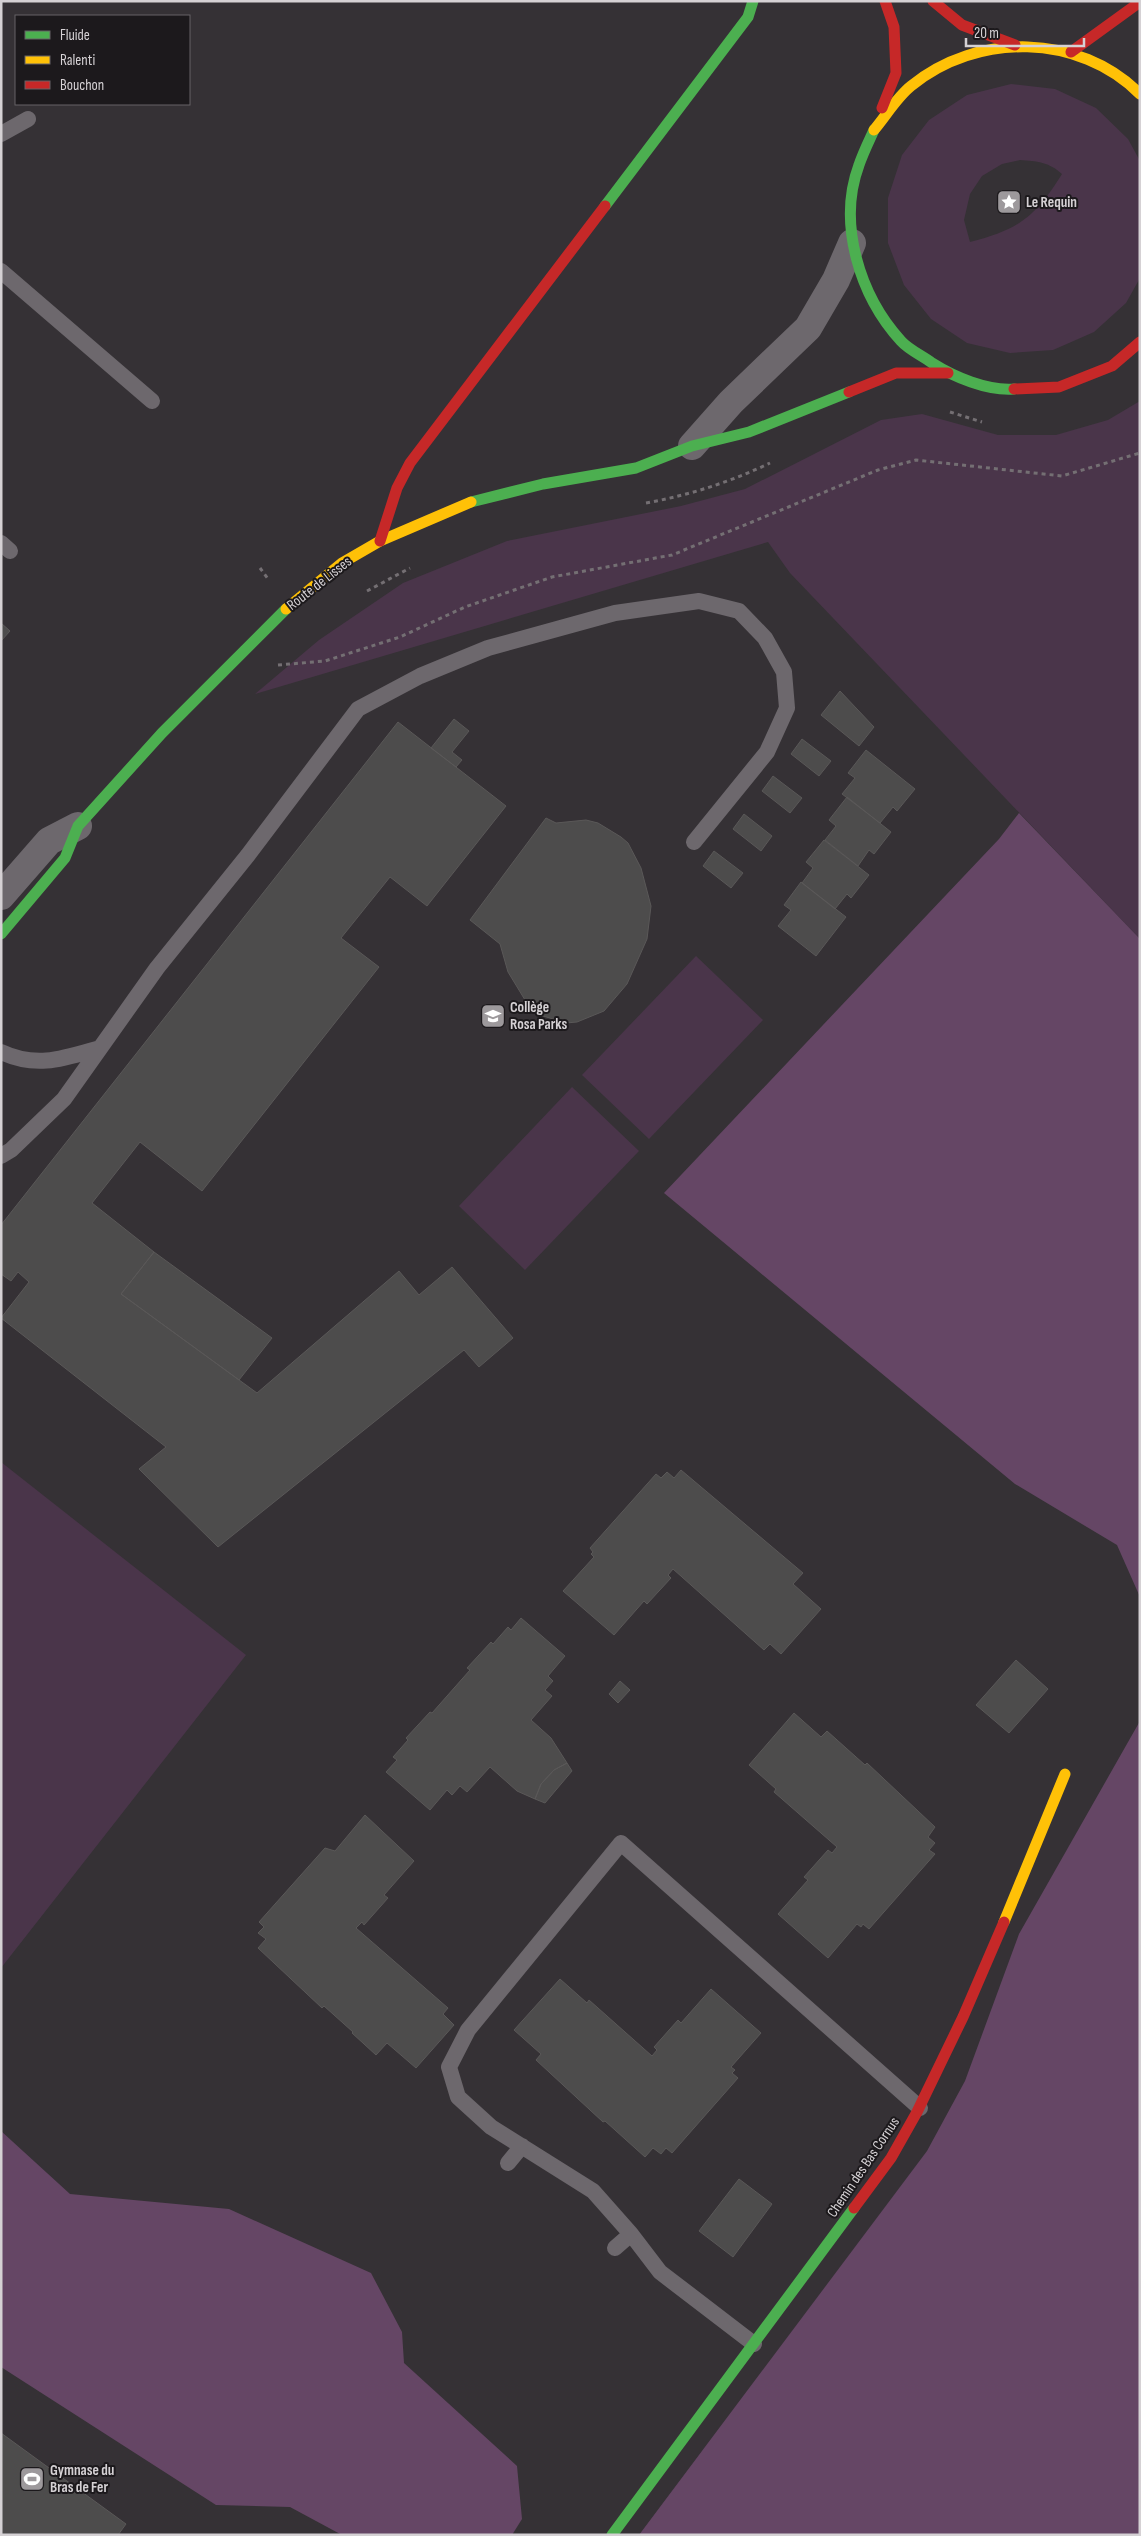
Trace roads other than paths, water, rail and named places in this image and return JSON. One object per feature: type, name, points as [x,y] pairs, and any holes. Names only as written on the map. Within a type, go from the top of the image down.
[{"type":"street","points":[[380,541],[397,488],[410,463],[457,398],[748,16],[753,1]]},
{"type":"street","points":[[885,1],[894,27],[896,73],[858,166],[851,204],[852,243],[870,296],[902,342],[948,373],[1002,390],[1059,387],[1112,366],[1140,342]]},
{"type":"street","points":[[933,1],[962,25],[1015,45],[1071,52],[1123,77],[1140,94]]},
{"type":"street","points":[[1071,52],[1140,2]]},
{"type":"street","points":[[874,130],[910,86],[959,57],[1015,45]]},
{"type":"street","points":[[692,446],[731,402],[808,328],[836,280],[852,243]]},
{"type":"street","name":"Route de Lisses","points":[[1,934],[65,858],[78,826],[162,733],[277,616],[342,563],[380,541],[470,502],[543,484],[636,468],[692,446],[749,432],[896,373],[948,373]]},
{"type":"street","name":"Route de Lisses","points":[[1,896],[49,841],[78,826]]},
{"type":"street","name":"Chemin des Bas Cornus","points":[[612,2535],[891,2158],[920,2108],[956,2037],[1065,1774]]},
{"type":"lane","points":[[1,134],[28,119]]},
{"type":"lane","points":[[1,271],[152,401]]},
{"type":"lane","points":[[1,1156],[11,1150],[64,1099],[157,968],[248,855],[358,709],[420,676],[488,648],[615,613],[699,601],[739,611],[765,638],[784,672],[787,708],[767,752],[694,842]]},
{"type":"lane","points":[[1,1052],[14,1058],[34,1062],[64,1058],[100,1048]]},
{"type":"lane","points":[[754,2344],[660,2272],[631,2234],[593,2191],[491,2128],[458,2096],[449,2068],[468,2030],[621,1843],[920,2108]]},
{"type":"lane","points":[[508,2163],[522,2146]]},
{"type":"lane","points":[[615,2248],[631,2234]]},
{"type":"place","name":"Le Requin","points":[[1009,202]]},
{"type":"place","name":"Collège Rosa Parks","points":[[493,1016]]},
{"type":"place","name":"Gymnase du Bras de Fer","points":[[32,2479]]}]
